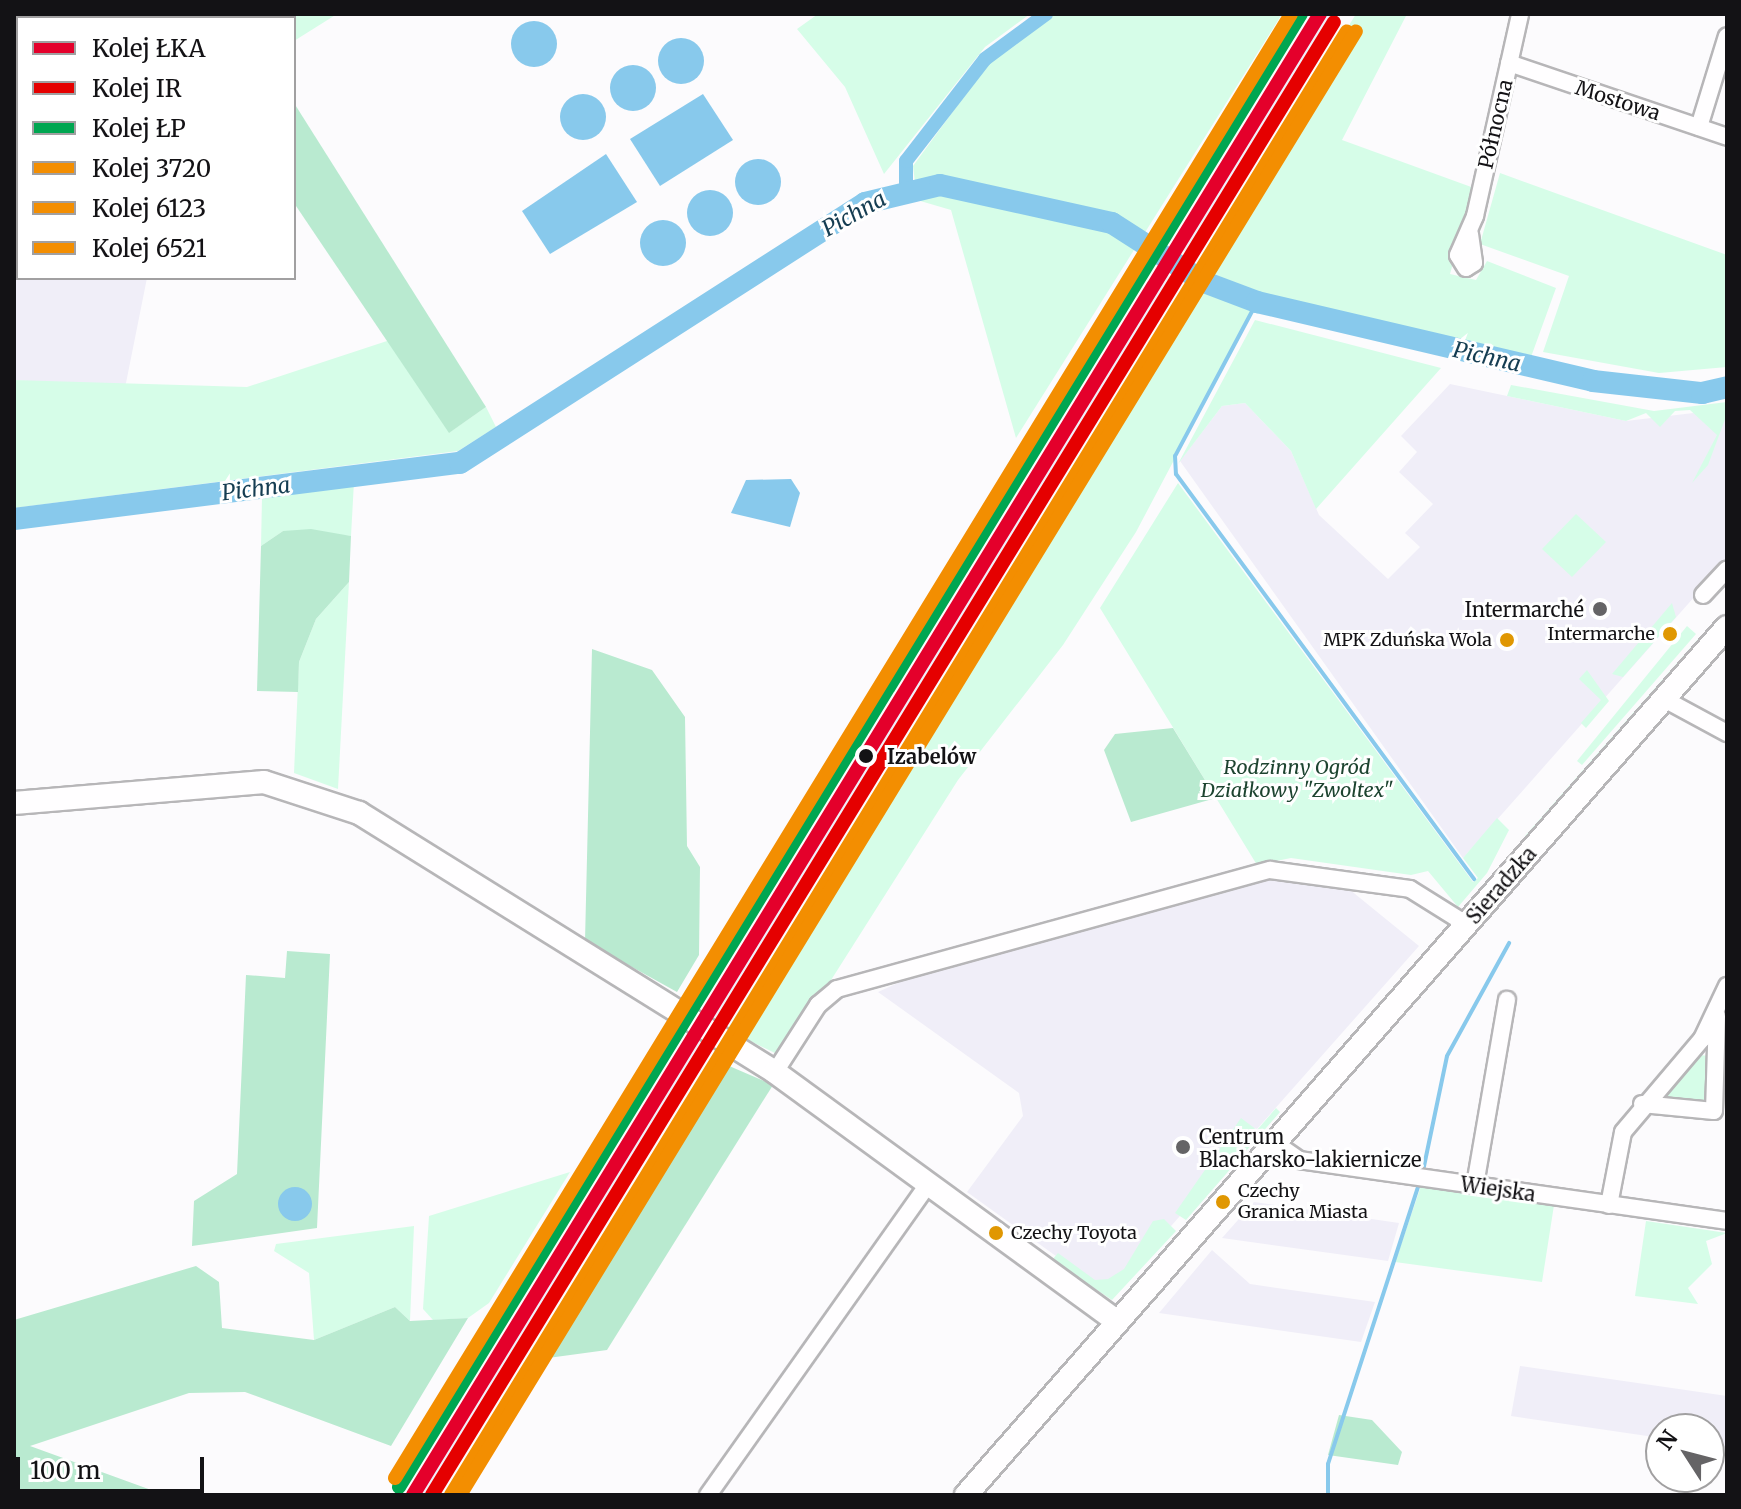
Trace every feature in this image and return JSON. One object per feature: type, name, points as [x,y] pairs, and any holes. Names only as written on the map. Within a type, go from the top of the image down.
[{"type":"street","name":"Północna","points":[[1470,234],[1520,14]]},
{"type":"street","points":[[1699,127],[1727,36]]},
{"type":"street","name":"Mostowa","points":[[1509,63],[1727,137]]},
{"type":"street","points":[[1703,595],[1727,569]]},
{"type":"street","name":"Sieradzka","points":[[966,1495],[1727,627]]},
{"type":"street","points":[[1664,699],[1727,733]]},
{"type":"street","points":[[14,803],[232,782],[310,791],[359,813],[775,1072],[1118,1322]]},
{"type":"street","points":[[775,1072],[818,1005],[837,989],[1270,870],[1410,889],[1466,924]]},
{"type":"street","points":[[1609,1205],[1617,1147],[1642,1104],[1685,1063],[1717,1015],[1727,986]]},
{"type":"street","points":[[1475,1185],[1507,1000]]},
{"type":"street","points":[[1642,1104],[1714,1111],[1717,1015]]},
{"type":"street","name":"Wiejska","points":[[1275,1143],[1299,1160],[1727,1221]]},
{"type":"street","points":[[708,1495],[928,1184]]},
{"type":"shaded area","points":[[1315,14],[1334,14],[1188,253],[1174,245]]},
{"type":"shaded area","points":[[14,156],[16,280],[147,280],[125,388],[14,380]]},
{"type":"shaded area","points":[[1159,269],[1173,278],[714,1025],[701,1017]]},
{"type":"shaded area","points":[[1450,384],[1626,421],[1727,409],[1727,560],[1463,858],[1180,461],[1222,406],[1245,403],[1291,451],[1319,515],[1388,579],[1420,547],[1405,533],[1433,504],[1399,472],[1417,452],[1401,436]]},
{"type":"shaded area","points":[[1282,875],[1344,885],[1419,946],[1110,1295],[967,1192],[1023,1116],[1019,1093],[878,992],[911,977]]},
{"type":"shaded area","points":[[693,1029],[707,1038],[426,1495],[408,1495]]},
{"type":"shaded area","points":[[1254,1202],[1399,1223],[1388,1261],[1222,1238]]},
{"type":"shaded area","points":[[1212,1250],[1250,1284],[1375,1302],[1361,1342],[1159,1313]]},
{"type":"shaded area","points":[[1520,1366],[1727,1396],[1727,1448],[1725,1413],[1645,1413],[1645,1436],[1511,1416]]},
{"type":"green space","points":[[240,14],[337,14],[296,40],[296,16]]},
{"type":"green space","points":[[818,14],[1030,14],[985,47],[884,174],[845,87],[797,29]]},
{"type":"green space","points":[[1052,14],[1282,14],[1016,438],[951,210],[917,200],[913,166],[990,61]]},
{"type":"green space","points":[[1356,14],[1407,14],[1342,140],[1474,188],[1450,274],[1476,280],[1487,261],[1556,288],[1527,368],[1257,303],[1136,532],[1063,645],[958,780],[826,988],[777,1054],[727,1030]]},
{"type":"green space","points":[[296,106],[486,407],[449,433],[296,206]]},
{"type":"green space","points":[[1500,173],[1727,255],[1727,367],[1659,373],[1543,352],[1569,276],[1480,244]]},
{"type":"green space","points":[[1255,320],[1441,368],[1316,509],[1291,451],[1245,403],[1222,406],[1178,464]]},
{"type":"green space","points":[[390,340],[450,432],[486,407],[496,427],[458,451],[14,508],[14,380],[247,387]]},
{"type":"green space","points":[[1511,385],[1654,411],[1727,402],[1727,414],[1708,465],[1692,483],[1717,435],[1690,410],[1675,411],[1660,427],[1646,413],[1626,421],[1507,396]]},
{"type":"green space","points":[[354,482],[351,536],[283,531],[261,546],[262,497]]},
{"type":"green space","name":"Rodzinny Ogród Działkowy \"Zwoltex\"","points":[[1178,483],[1473,882],[1478,878],[1463,858],[1497,818],[1509,830],[1487,873],[1458,907],[1428,871],[1411,875],[1291,858],[1257,865],[1100,608]]},
{"type":"green space","points":[[1576,514],[1606,542],[1572,577],[1542,549]]},
{"type":"green space","points":[[311,529],[351,536],[349,582],[316,619],[299,662],[298,692],[257,691],[261,546],[283,531]]},
{"type":"green space","points":[[349,582],[338,789],[294,773],[299,662],[316,619]]},
{"type":"green space","points":[[1672,603],[1676,617],[1623,677],[1612,674]]},
{"type":"green space","points":[[1687,626],[1696,634],[1582,765],[1577,761]]},
{"type":"green space","points":[[1698,639],[1702,643],[1530,840],[1525,836]]},
{"type":"green space","points":[[592,649],[652,670],[685,717],[687,846],[700,867],[699,955],[677,992],[585,941]]},
{"type":"green space","points":[[1587,670],[1609,701],[1586,728],[1581,723],[1601,700],[1579,679]]},
{"type":"green space","points":[[1173,728],[1216,798],[1131,822],[1104,750],[1115,734]]},
{"type":"green space","points":[[287,951],[330,954],[317,1228],[192,1246],[194,1201],[237,1174],[246,975],[285,978]]},
{"type":"green space","points":[[1700,1055],[1709,1056],[1704,1103],[1658,1099]]},
{"type":"green space","points":[[713,1059],[773,1085],[607,1350],[526,1361]]},
{"type":"green space","points":[[1276,1108],[1280,1112],[1186,1220],[1175,1213],[1241,1118],[1257,1130]]},
{"type":"green space","points":[[570,1172],[489,1303],[468,1318],[433,1320],[423,1309],[429,1216]]},
{"type":"green space","points":[[1421,1186],[1554,1205],[1542,1282],[1395,1262]]},
{"type":"green space","points":[[1164,1219],[1176,1231],[1112,1300],[1052,1260],[1058,1253],[1095,1280],[1108,1279],[1124,1269],[1153,1221]]},
{"type":"green space","points":[[1646,1221],[1727,1233],[1706,1241],[1712,1264],[1688,1288],[1698,1304],[1635,1296]]},
{"type":"green space","points":[[414,1226],[410,1321],[395,1307],[314,1340],[309,1273],[274,1251],[276,1244]]},
{"type":"green space","points":[[196,1266],[219,1282],[222,1328],[314,1340],[395,1307],[410,1321],[468,1318],[391,1446],[245,1392],[189,1393],[30,1446],[165,1495],[14,1495],[14,1320]]},
{"type":"green space","points":[[1339,1415],[1372,1420],[1402,1452],[1398,1465],[1328,1455]]},
{"type":"water","points":[[534,21],[550,28],[557,44],[550,60],[534,67],[518,60],[511,44],[518,28]]},
{"type":"water","points":[[681,38],[697,45],[704,61],[697,77],[681,84],[665,77],[658,61],[665,45]]},
{"type":"water","points":[[633,65],[649,72],[656,88],[649,104],[633,111],[617,104],[610,88],[617,72]]},
{"type":"water","points":[[583,94],[599,101],[606,117],[599,133],[583,140],[567,133],[560,117],[567,101]]},
{"type":"water","points":[[703,94],[733,140],[660,186],[630,139]]},
{"type":"water","points":[[606,154],[637,202],[550,254],[522,211]]},
{"type":"water","points":[[758,159],[774,166],[781,182],[774,198],[758,205],[742,198],[735,182],[742,166]]},
{"type":"water","points":[[710,190],[726,197],[733,213],[726,229],[710,236],[694,229],[687,213],[694,197]]},
{"type":"water","points":[[663,220],[679,227],[686,243],[679,259],[663,266],[647,259],[640,243],[647,227]]},
{"type":"water","points":[[791,479],[800,493],[790,527],[731,513],[746,480]]},
{"type":"water","points":[[295,1187],[307,1192],[312,1204],[307,1216],[295,1221],[283,1216],[278,1204],[283,1192]]},
{"type":"waterway","points":[[906,189],[906,161],[985,59],[1046,14]]},
{"type":"waterway","name":"Pichna","points":[[14,519],[460,463],[865,203],[940,185],[1112,223],[1204,282],[1257,302],[1593,381],[1702,393],[1727,387]]},
{"type":"waterway","points":[[1257,302],[1175,456],[1176,474],[1474,879]]},
{"type":"waterway","points":[[1423,1171],[1447,1056],[1509,943]]},
{"type":"waterway","points":[[1328,1495],[1328,1464],[1419,1184]]},
{"type":"rail line","name":"6521","points":[[395,1478],[1291,14]]},
{"type":"rail line","name":"ŁP","points":[[399,1487],[1301,14]]},
{"type":"rail line","name":"ŁKA","points":[[413,1495],[1320,14]]},
{"type":"rail line","name":"IR","points":[[432,1495],[1334,22]]},
{"type":"rail line","name":"3720","points":[[451,1495],[1347,31]]},
{"type":"rail line","name":"6123","points":[[460,1495],[1356,31]]},
{"type":"place","name":"Intermarché","points":[[1600,609]]},
{"type":"place","name":"Intermarche","points":[[1670,634]]},
{"type":"place","name":"MPK Zduńska Wola","points":[[1507,640]]},
{"type":"place","name":"Izabelów","points":[[866,756]]},
{"type":"place","name":"Centrum Blacharsko-lakiernicze","points":[[1183,1147]]},
{"type":"place","name":"Czechy Granica Miasta","points":[[1223,1202]]},
{"type":"place","name":"Czechy Toyota","points":[[996,1233]]}]
